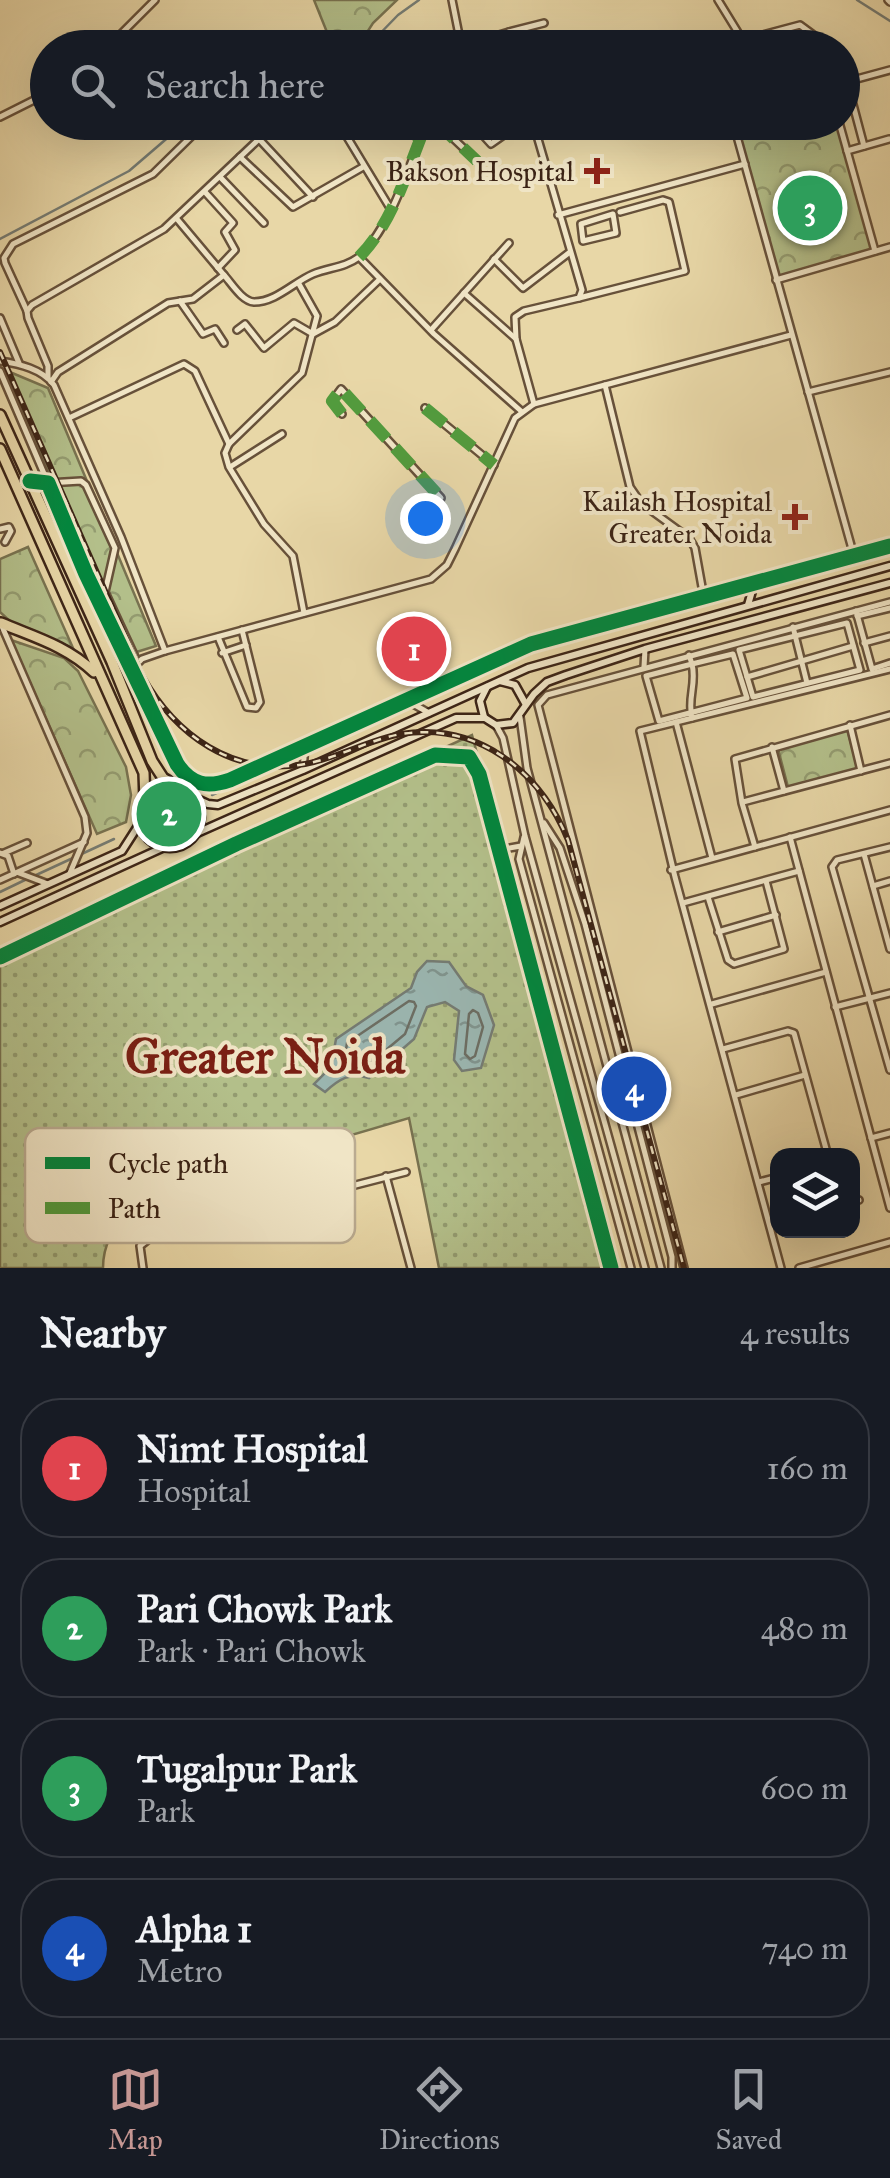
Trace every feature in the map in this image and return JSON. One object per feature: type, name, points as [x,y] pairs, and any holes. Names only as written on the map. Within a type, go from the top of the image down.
[{"type":"highway","points":[[0,415],[152,761],[163,778],[176,786]]},
{"type":"highway","points":[[0,449],[144,773],[144,800]]},
{"type":"highway","points":[[0,622],[71,653],[99,678]]},
{"type":"main road","points":[[0,906],[122,850],[140,823],[144,800],[158,788],[176,786],[208,804],[218,804],[303,770],[528,668],[890,566]]},
{"type":"main road","points":[[0,922],[164,847],[183,846],[197,833],[456,718],[485,718],[496,725],[513,723],[547,682],[646,649],[890,582]]},
{"type":"main road","points":[[748,605],[754,584]]},
{"type":"main road","points":[[498,681],[515,684],[525,705]]},
{"type":"main road","points":[[485,718],[480,701],[488,686]]},
{"type":"main road","points":[[195,798],[202,815],[197,833]]},
{"type":"main road","points":[[140,823],[148,838],[164,847]]},
{"type":"street","points":[[125,30],[155,0]]},
{"type":"street","points":[[452,0],[456,30]]},
{"type":"street","points":[[718,0],[736,30]]},
{"type":"street","points":[[517,30],[544,23]]},
{"type":"street","points":[[779,30],[800,25],[807,30]]},
{"type":"street","points":[[860,78],[890,70]]},
{"type":"street","points":[[0,118],[30,103]]},
{"type":"street","points":[[860,133],[864,146]]},
{"type":"street","points":[[166,651],[124,544],[50,380],[27,311],[2,263],[14,244],[154,174],[188,140]]},
{"type":"street","points":[[27,311],[177,220],[257,140]]},
{"type":"street","points":[[261,140],[313,197]]},
{"type":"street","points":[[348,140],[390,208]]},
{"type":"street","points":[[177,220],[250,302],[258,302],[316,273],[346,266],[359,258],[390,208],[420,140]]},
{"type":"street","points":[[455,140],[476,160]]},
{"type":"street","points":[[538,140],[580,282],[579,298]]},
{"type":"street","points":[[739,140],[854,556]]},
{"type":"street","points":[[844,140],[875,251]]},
{"type":"street","points":[[847,151],[889,140]]},
{"type":"street","points":[[240,157],[288,205],[298,206],[363,167]]},
{"type":"street","points":[[558,215],[745,164]]},
{"type":"street","points":[[220,177],[264,223]]},
{"type":"street","points":[[205,192],[233,222],[225,232],[235,250],[218,268]]},
{"type":"street","points":[[642,192],[644,205]]},
{"type":"street","points":[[534,404],[513,324],[518,313],[685,270],[669,202],[663,200],[644,205],[617,214],[581,224],[582,240],[616,233],[617,214],[610,201]]},
{"type":"street","points":[[430,330],[509,242]]},
{"type":"street","points":[[776,280],[890,247]]},
{"type":"street","points":[[494,259],[523,288],[570,252]]},
{"type":"street","points":[[359,258],[520,412]]},
{"type":"street","points":[[50,380],[168,303],[192,299],[224,275]]},
{"type":"street","points":[[313,334],[335,322],[380,279]]},
{"type":"street","points":[[299,284],[316,313],[302,373],[229,444],[225,453],[229,467],[264,524],[293,556],[304,614]]},
{"type":"street","points":[[464,293],[516,340]]},
{"type":"street","points":[[180,300],[203,334],[215,329],[224,342]]},
{"type":"street","points":[[0,318],[19,364]]},
{"type":"street","points":[[237,330],[245,324],[264,348],[294,323],[313,334]]},
{"type":"street","points":[[127,658],[139,659],[431,579],[455,550],[520,412],[534,404],[790,335]]},
{"type":"street","points":[[0,361],[19,364],[50,380]]},
{"type":"street","points":[[69,418],[184,364],[195,371],[229,444]]},
{"type":"street","points":[[0,371],[86,574],[177,764],[200,784],[218,784],[531,644],[890,546]]},
{"type":"street","points":[[808,392],[890,372]]},
{"type":"street","points":[[605,385],[630,487],[642,503],[689,538],[695,548],[704,598]]},
{"type":"street","points":[[342,414],[332,401],[341,390],[441,498]]},
{"type":"street","points":[[424,408],[494,465]]},
{"type":"street","points":[[229,467],[282,434]]},
{"type":"street","points":[[30,481],[81,481],[93,473]]},
{"type":"street","points":[[81,481],[115,548],[105,592],[139,659]]},
{"type":"street","points":[[0,529],[9,527],[11,532],[5,542]]},
{"type":"street","points":[[115,548],[124,544]]},
{"type":"street","points":[[77,586],[86,574]]},
{"type":"street","points":[[684,1268],[537,711],[546,695],[890,605]]},
{"type":"street","points":[[857,614],[872,669],[890,666]]},
{"type":"street","points":[[0,622],[85,817],[82,845],[70,873]]},
{"type":"street","points":[[847,623],[853,646],[860,670],[753,697],[739,650],[847,623]]},
{"type":"street","points":[[793,628],[807,686]]},
{"type":"street","points":[[218,637],[247,707],[256,708],[260,702],[242,630]]},
{"type":"street","points":[[864,643],[890,636]]},
{"type":"street","points":[[222,652],[246,645]]},
{"type":"street","points":[[746,677],[853,646]]},
{"type":"street","points":[[644,668],[646,649]]},
{"type":"street","points":[[770,1214],[672,870],[640,731],[676,722],[691,716],[746,698],[733,654],[646,676],[659,721],[691,716],[890,666]]},
{"type":"street","points":[[689,655],[695,682],[689,697],[691,716]]},
{"type":"street","points":[[132,668],[139,659]]},
{"type":"street","points":[[406,700],[430,713]]},
{"type":"street","points":[[754,847],[735,759],[890,715]]},
{"type":"street","points":[[520,717],[527,768],[662,1268]]},
{"type":"street","points":[[676,722],[712,858]]},
{"type":"street","points":[[496,725],[503,738],[525,836],[645,1268]]},
{"type":"street","points":[[850,725],[861,771]]},
{"type":"street","points":[[303,770],[305,746]]},
{"type":"street","points":[[772,746],[784,792]]},
{"type":"street","points":[[0,957],[264,831],[438,754],[466,756],[474,762],[611,1268]]},
{"type":"street","points":[[742,802],[890,763]]},
{"type":"street","points":[[672,870],[890,810]]},
{"type":"street","points":[[542,821],[560,848],[585,924],[672,1268]]},
{"type":"street","points":[[525,836],[519,859],[631,1268]]},
{"type":"street","points":[[790,837],[890,1208]]},
{"type":"street","points":[[2,853],[27,842]]},
{"type":"street","points":[[0,880],[82,845]]},
{"type":"street","points":[[498,850],[521,846]]},
{"type":"street","points":[[890,847],[837,860],[832,867],[890,1070]]},
{"type":"street","points":[[2,853],[8,856],[15,873]]},
{"type":"street","points":[[864,854],[886,919],[890,949]]},
{"type":"street","points":[[683,903],[799,871]]},
{"type":"street","points":[[15,873],[48,884]]},
{"type":"street","points":[[708,897],[728,960],[734,964],[780,951],[785,943],[766,880]]},
{"type":"street","points":[[873,886],[890,880]]},
{"type":"street","points":[[718,932],[776,915]]},
{"type":"street","points":[[712,1004],[826,972]]},
{"type":"street","points":[[836,1007],[890,993]]},
{"type":"street","points":[[723,1048],[788,1031],[796,1038],[826,1148]]},
{"type":"street","points":[[735,1095],[805,1076]]},
{"type":"street","points":[[870,1138],[890,1133]]},
{"type":"street","points":[[355,1184],[406,1172]]},
{"type":"street","points":[[386,1176],[411,1268]]},
{"type":"street","points":[[758,1182],[770,1178]]},
{"type":"street","points":[[776,1238],[781,1268]]},
{"type":"street","points":[[798,1268],[890,1242]]},
{"type":"street","points":[[143,1268],[140,1246],[144,1243]]},
{"type":"green space","points":[[314,0],[397,0],[369,30],[326,30]]},
{"type":"green space","points":[[800,25],[807,30],[781,30]]},
{"type":"green space","points":[[738,140],[844,140],[875,251],[776,280]]},
{"type":"green space","points":[[5,370],[48,388],[156,646],[130,654],[123,648]]},
{"type":"green space","points":[[28,547],[73,648],[15,626],[0,612],[0,559]]},
{"type":"green space","points":[[11,640],[64,658],[78,671],[126,767],[131,795],[126,822],[97,834]]},
{"type":"green space","points":[[847,729],[858,769],[788,787],[778,749]]},
{"type":"green space","points":[[472,735],[616,1268],[439,1268],[409,1118],[355,1134],[355,1128],[25,1128],[25,1243],[109,1243],[103,1268],[0,1268],[0,950]]},
{"type":"green space","points":[[170,792],[186,799],[193,815],[186,831],[170,838],[154,831],[147,815],[154,799]]},
{"type":"water","points":[[427,961],[449,962],[466,986],[483,995],[494,1025],[481,1068],[462,1071],[454,1060],[459,1011],[445,1002],[427,1007],[414,1039],[369,1078],[345,1078],[325,1092],[314,1084],[331,1067],[336,1039],[411,988]]},
{"type":"waterway","points":[[383,30],[419,0]]},
{"type":"waterway","points":[[857,0],[890,21]]},
{"type":"waterway","points":[[0,239],[129,171],[165,140]]},
{"type":"waterway","points":[[757,591],[842,568]]},
{"type":"waterway","points":[[538,651],[743,595]]},
{"type":"waterway","points":[[419,702],[530,654]]},
{"type":"waterway","points":[[375,722],[406,708]]},
{"type":"waterway","points":[[305,753],[368,725]]},
{"type":"waterway","points":[[212,795],[293,759]]},
{"type":"waterway","points":[[34,876],[114,839]]},
{"type":"waterway","points":[[0,892],[27,879]]},
{"type":"railway","points":[[0,352],[142,675],[171,716],[189,733],[230,757],[279,766],[317,761],[401,734],[429,732],[456,736],[503,757],[541,793],[568,840],[684,1268]]},
{"type":"marked path","points":[[359,257],[391,211],[420,140]]},
{"type":"marked path","points":[[455,140],[477,161]]},
{"type":"marked path","points":[[342,414],[332,401],[341,389],[441,498]]},
{"type":"marked path","points":[[425,408],[494,465]]},
{"type":"cycle path","points":[[30,481],[48,483],[86,574],[177,764],[188,776],[207,784],[230,780],[531,644],[890,546]]},
{"type":"cycle path","points":[[0,957],[236,844],[435,755],[469,757],[479,774],[611,1268]]},
{"type":"place","name":"Bakson Hospital","points":[[597,171]]},
{"type":"place","name":"Tugalpur Park","points":[[810,208]]},
{"type":"place","name":"Kailash Hospital Greater Noida","points":[[795,517]]},
{"type":"place","name":"Nimt Hospital","points":[[414,649]]},
{"type":"place","name":"Pari Chowk Park","points":[[169,814]]},
{"type":"place","name":"Alpha 1","points":[[634,1089]]},
{"type":"district","name":"Greater Noida","points":[[265,1056]]}]
